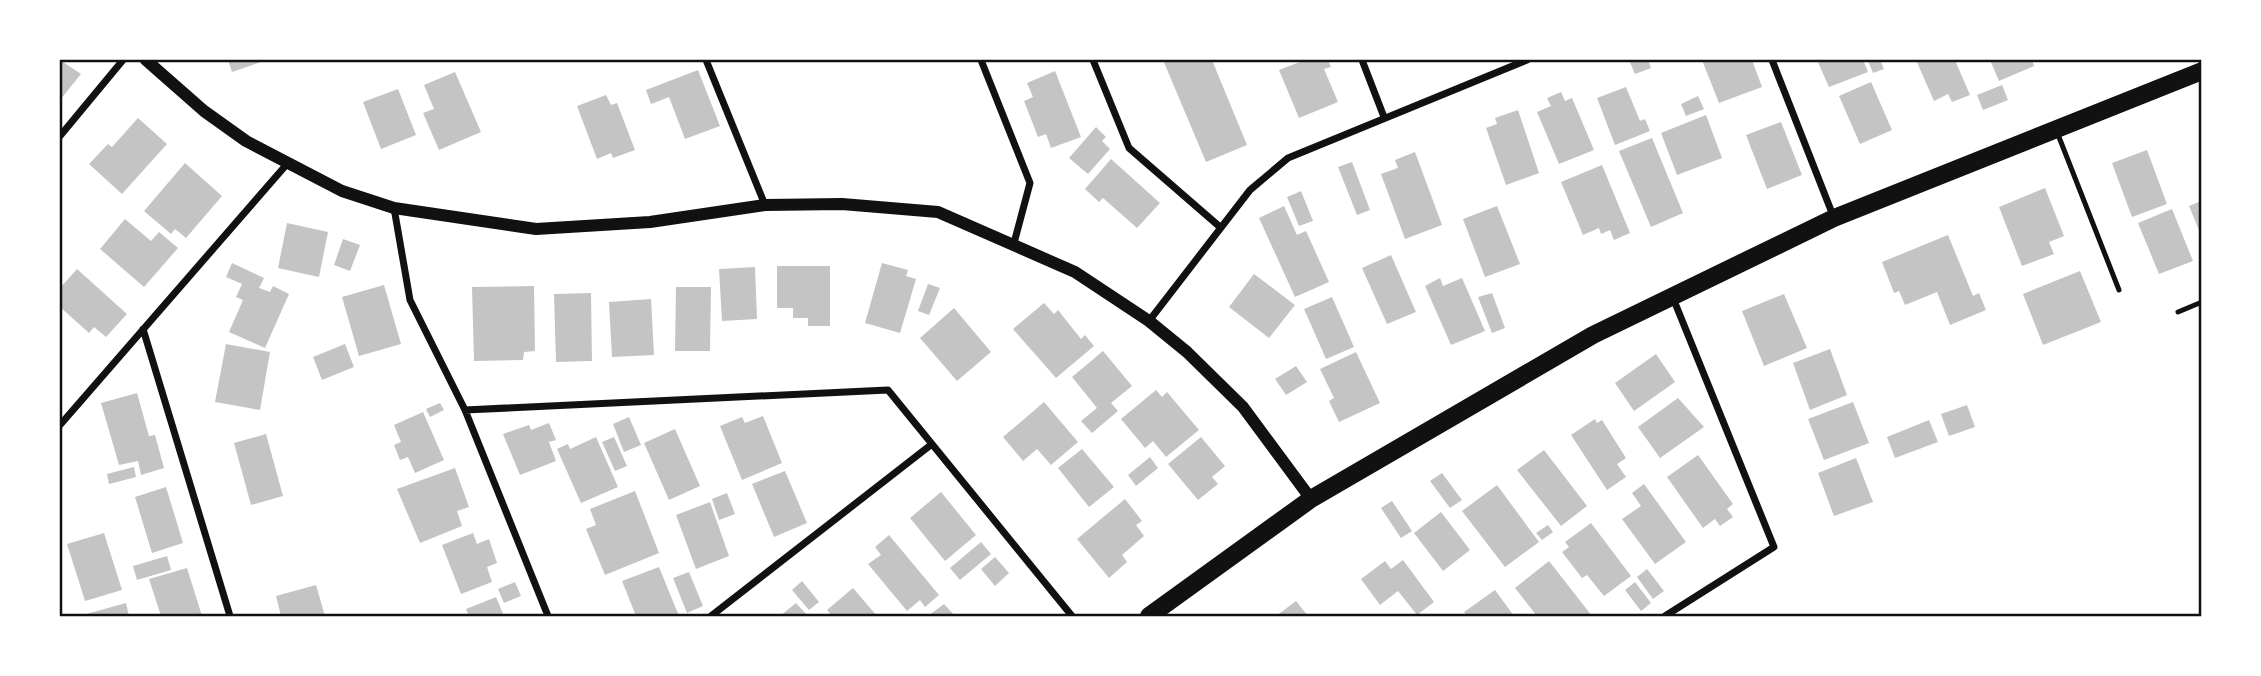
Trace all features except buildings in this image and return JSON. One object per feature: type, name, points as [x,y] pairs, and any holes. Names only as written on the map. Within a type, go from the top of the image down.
[{"type":"main road","points":[[1149,617],[1311,499],[1593,335],[1834,218],[2202,71]]},
{"type":"street","points":[[60,136],[123,60]]},
{"type":"street","points":[[146,60],[205,111],[246,141],[341,191],[394,208],[536,229],[650,222],[765,205],[842,204],[938,212],[1075,272],[1149,321],[1188,352],[1243,407],[1311,499]]},
{"type":"street","points":[[706,60],[765,205]]},
{"type":"street","points":[[981,60],[1030,183],[1014,243]]},
{"type":"street","points":[[1093,60],[1129,148],[1220,227]]},
{"type":"street","points":[[1362,60],[1384,117]]},
{"type":"street","points":[[1149,321],[1250,190],[1288,158],[1527,60]]},
{"type":"street","points":[[1772,60],[1834,218]]},
{"type":"street","points":[[60,425],[287,164]]},
{"type":"street","points":[[394,208],[410,300],[465,410],[548,617]]},
{"type":"street","points":[[1665,617],[1774,547],[1672,295]]},
{"type":"street","points":[[143,329],[230,617]]},
{"type":"street","points":[[465,410],[888,390],[1072,617]]},
{"type":"street","points":[[711,617],[932,444]]},
{"type":"lane","points":[[2056,129],[2119,290]]},
{"type":"lane","points":[[2178,312],[2202,302]]}]
